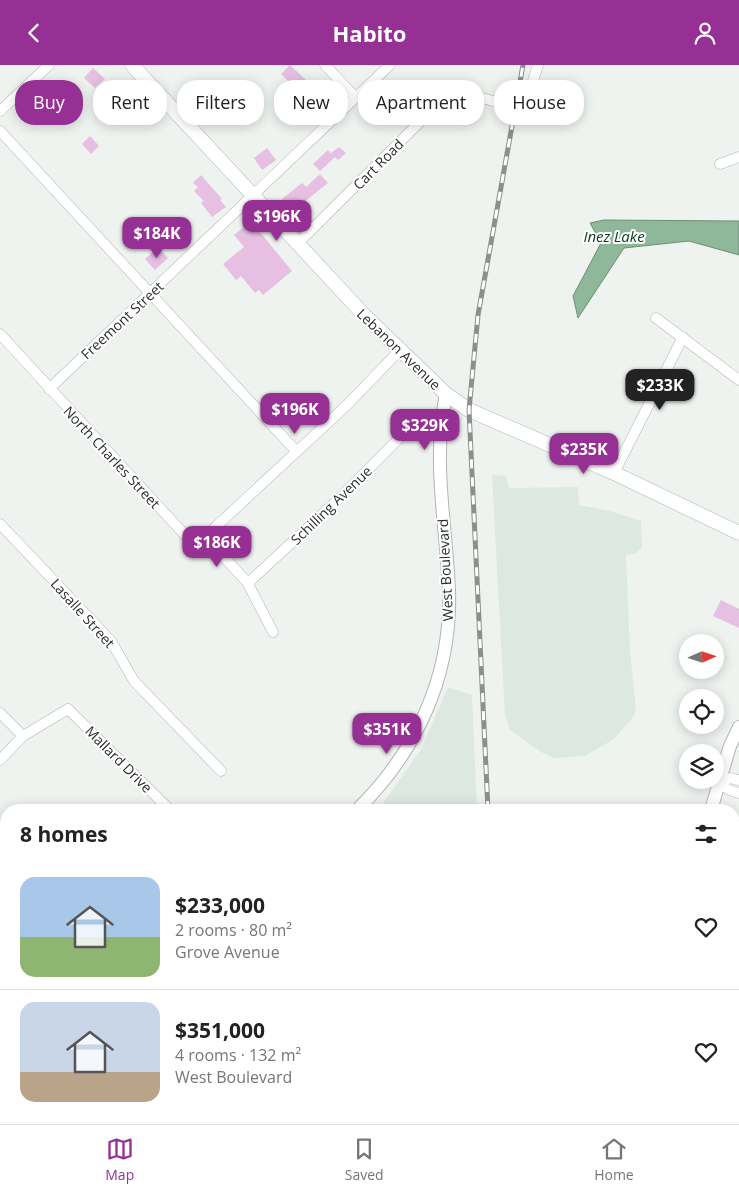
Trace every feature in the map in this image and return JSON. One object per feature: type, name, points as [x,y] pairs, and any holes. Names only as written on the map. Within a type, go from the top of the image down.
[{"type":"main road","name":"Lebanon Avenue","points":[[132,65],[365,316],[446,394],[469,410],[614,473],[739,533]]},
{"type":"street","points":[[0,111],[49,65]]},
{"type":"street","points":[[325,65],[356,98]]},
{"type":"street","name":"Freemont Street","points":[[49,389],[390,65]]},
{"type":"street","name":"Cart Road","points":[[298,243],[442,100],[455,95],[470,95],[514,108],[521,107],[528,97],[538,65]]},
{"type":"street","points":[[0,131],[296,451]]},
{"type":"street","points":[[720,163],[739,157]]},
{"type":"street","points":[[656,318],[739,380]]},
{"type":"street","name":"North Charles Street","points":[[0,333],[49,389],[195,546],[205,537]]},
{"type":"street","points":[[614,473],[683,337]]},
{"type":"street","points":[[273,632],[247,582],[205,537],[347,405],[400,350]]},
{"type":"street","name":"West Boulevard","points":[[362,804],[390,774],[412,741],[431,701],[443,660],[449,603],[439,477],[440,424],[446,394]]},
{"type":"street","name":"Schilling Avenue","points":[[247,582],[341,497],[419,418],[440,424]]},
{"type":"street","name":"Lasalle Street","points":[[0,523],[111,641],[134,681],[221,771]]},
{"type":"street","name":"Mallard Drive","points":[[24,736],[68,709],[164,804]]},
{"type":"street","points":[[0,713],[24,736],[0,760]]},
{"type":"street","points":[[724,766],[730,745],[739,727]]},
{"type":"street","points":[[724,781],[730,778],[739,780]]},
{"type":"street","points":[[724,786],[739,793]]},
{"type":"street","points":[[713,804],[717,789]]},
{"type":"shaded area","points":[[492,475],[506,476],[509,488],[578,487],[579,505],[610,511],[641,521],[642,547],[635,554],[626,555],[630,652],[636,709],[634,716],[614,739],[585,756],[554,758],[541,752],[510,730],[505,716]]},
{"type":"shaded area","points":[[448,687],[472,695],[477,804],[382,804],[420,751]]},
{"type":"water","name":"Inez Lake","points":[[604,220],[739,221],[739,255],[689,241],[624,248],[578,318],[573,296],[601,243],[590,223]]},
{"type":"building","points":[[290,65],[306,80],[287,80],[281,74]]},
{"type":"building","points":[[93,68],[105,79],[93,80],[93,86],[84,78]]},
{"type":"building","points":[[90,136],[99,146],[91,154],[82,144]]},
{"type":"building","points":[[339,147],[346,153],[338,160],[331,153]]},
{"type":"building","points":[[267,148],[276,160],[262,170],[254,158]]},
{"type":"building","points":[[328,150],[335,157],[320,171],[313,164]]},
{"type":"building","points":[[320,174],[328,183],[293,211],[282,199],[302,183],[306,187]]},
{"type":"building","points":[[201,175],[222,199],[220,200],[226,207],[212,217],[201,203],[204,201],[194,191],[198,187],[193,183]]},
{"type":"building","points":[[251,221],[292,271],[263,295],[259,290],[255,293],[241,276],[236,280],[223,264],[244,247],[234,235]]},
{"type":"building","points":[[158,247],[168,258],[155,270],[145,259]]},
{"type":"building","points":[[721,600],[739,609],[739,628],[713,616]]},
{"type":"railway","points":[[488,804],[469,410],[478,315],[523,65]]}]
